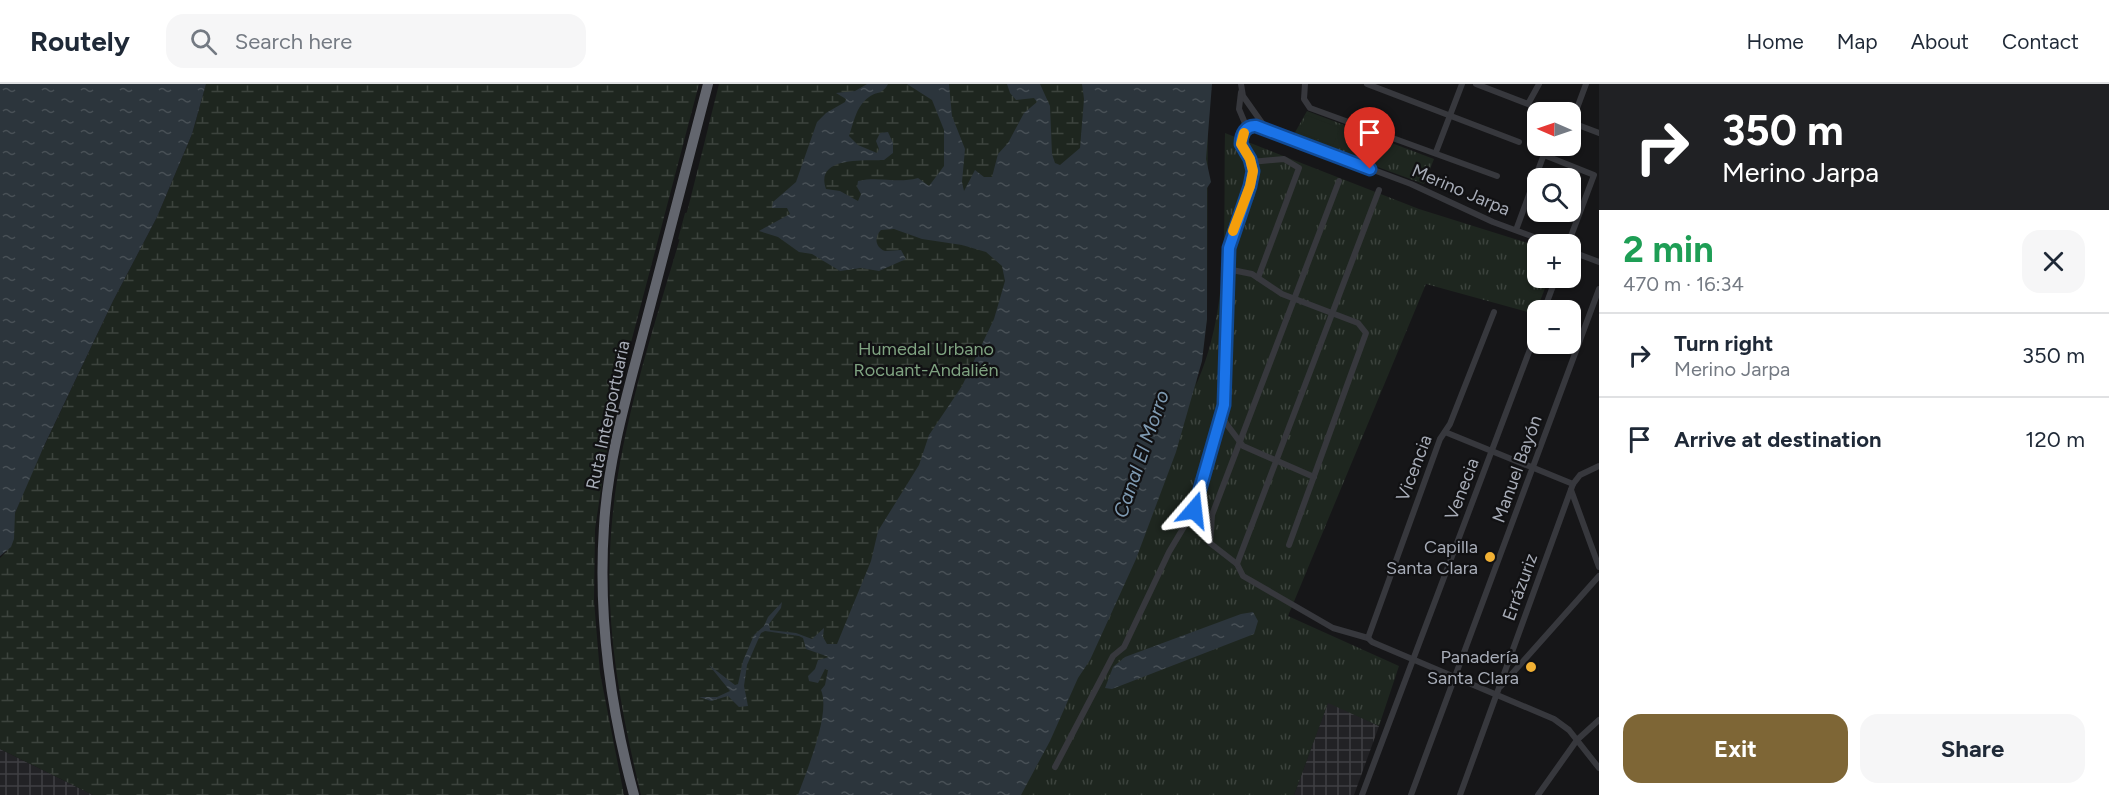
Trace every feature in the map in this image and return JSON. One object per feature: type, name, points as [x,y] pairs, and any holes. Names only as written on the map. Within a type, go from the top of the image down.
[{"type":"highway","name":"Ruta Interportuaria","points":[[634,795],[621,744],[607,663],[602,581],[605,515],[611,465],[625,400],[708,84]]},
{"type":"street","points":[[1305,84],[1305,102],[1310,108],[1431,154],[1436,152],[1497,176]]},
{"type":"street","points":[[1367,84],[1519,142]]},
{"type":"street","points":[[1436,152],[1462,84]]},
{"type":"street","points":[[1476,84],[1530,104],[1539,84]]},
{"type":"street","points":[[1586,84],[1574,122],[1599,133]]},
{"type":"street","points":[[1055,767],[1113,656],[1124,647],[1169,552],[1191,517],[1222,418],[1226,383],[1227,269],[1231,238],[1250,186],[1251,162],[1241,144],[1247,128],[1239,109],[1241,87]]},
{"type":"street","points":[[1241,87],[1267,130]]},
{"type":"street","name":"Merino Jarpa","points":[[1247,128],[1256,126],[1411,184],[1527,234]]},
{"type":"street","points":[[1515,230],[1544,156]]},
{"type":"street","points":[[1546,156],[1594,175],[1572,234]]},
{"type":"street","points":[[1251,162],[1284,159],[1299,168],[1258,278]]},
{"type":"street","points":[[1338,181],[1212,515],[1208,536],[1214,548],[1237,564],[1243,576],[1334,628],[1368,638],[1372,642],[1456,677],[1498,692],[1554,719],[1577,740],[1599,768]]},
{"type":"street","points":[[1237,564],[1379,190]]},
{"type":"street","points":[[1581,255],[1599,262]]},
{"type":"street","points":[[1227,269],[1246,272],[1276,291],[1361,325],[1366,336],[1289,545]]},
{"type":"street","name":"Manuel Bayón","points":[[1411,795],[1599,289]]},
{"type":"street","name":"Vicencia","points":[[1368,638],[1436,449],[1494,312]]},
{"type":"street","name":"Venecia","points":[[1362,795],[1528,354]]},
{"type":"street","points":[[1222,418],[1240,443],[1314,477]]},
{"type":"street","points":[[1445,432],[1534,468],[1572,487],[1599,567]]},
{"type":"street","points":[[1572,487],[1580,474],[1599,466]]},
{"type":"street","name":"Errázuriz","points":[[1460,795],[1572,487]]},
{"type":"street","points":[[1498,692],[1599,576]]},
{"type":"street","points":[[1538,795],[1577,740],[1599,720]]},
{"type":"shaded area","points":[[1328,702],[1379,726],[1354,795],[1294,795]]},
{"type":"shaded area","points":[[0,749],[93,795],[0,795]]},
{"type":"green space","points":[[206,84],[699,84],[613,411],[595,529],[594,601],[600,673],[624,795],[93,795],[0,749],[0,558],[7,551],[15,513],[29,478],[113,301],[157,217],[192,134]]},
{"type":"green space","name":"Humedal Urbano Rocuant-Andalién","points":[[719,84],[1144,84],[891,795],[641,795],[622,705],[613,644],[609,583],[613,512],[618,472],[635,394],[680,238]]},
{"type":"green space","points":[[1307,111],[1434,159],[1424,184],[1293,136]]},
{"type":"green space","name":"Humedal Urbano Rocuant-Andalién","points":[[1208,114],[1207,318],[1196,385],[1215,325],[1220,293],[1224,229],[1225,133],[1419,209],[1527,243],[1527,288],[1545,288],[1540,300],[1527,300],[1527,312],[1426,284],[1288,616],[1399,666],[1379,726],[1328,703],[1294,795],[657,795],[681,240],[678,239],[685,213]]},
{"type":"green space","points":[[1306,115],[1340,128],[1333,145],[1299,132]]},
{"type":"water","points":[[0,84],[206,84],[192,134],[157,217],[113,301],[44,446],[15,513],[14,539],[11,547],[0,556]]},
{"type":"water","name":"Canal El Morro","points":[[867,84],[888,84],[884,90],[869,97],[861,105],[849,136],[858,145],[877,153],[879,149],[876,141],[880,133],[888,132],[893,143],[893,153],[884,160],[844,162],[835,165],[828,170],[824,178],[826,189],[840,191],[858,201],[861,194],[857,187],[858,181],[918,178],[929,186],[944,166],[944,130],[932,100],[907,84],[949,84],[952,116],[965,149],[962,182],[964,191],[975,170],[984,177],[992,177],[998,154],[1008,143],[1024,113],[1037,102],[1034,98],[1016,100],[1007,84],[1040,84],[1050,106],[1052,154],[1055,163],[1060,165],[1080,148],[1084,99],[1082,84],[1212,84],[1206,159],[1211,182],[1207,188],[1207,319],[1202,361],[1176,452],[1136,559],[1090,660],[1078,678],[1050,741],[1021,795],[798,795],[820,727],[823,713],[821,690],[825,685],[828,670],[825,669],[818,683],[809,681],[808,676],[815,669],[818,660],[829,657],[806,649],[803,638],[799,636],[765,631],[761,633],[747,665],[744,686],[748,706],[739,707],[728,696],[711,701],[699,697],[717,697],[730,691],[709,665],[735,685],[738,684],[743,661],[754,635],[764,626],[768,617],[782,602],[781,608],[769,624],[770,630],[796,633],[812,639],[824,628],[823,637],[827,644],[837,644],[871,561],[878,531],[919,465],[929,435],[962,386],[994,319],[1005,281],[1002,266],[986,252],[962,245],[922,239],[894,229],[881,230],[877,236],[877,244],[885,251],[901,250],[906,259],[879,271],[861,268],[840,271],[812,254],[799,252],[778,237],[759,231],[790,214],[787,208],[772,208],[773,202],[796,182],[817,122],[826,113],[845,102],[846,99],[836,93],[855,91]]},
{"type":"water","points":[[1253,612],[1258,621],[1254,634],[1112,689],[1105,688],[1113,667],[1125,657],[1241,614]]},
{"type":"slow traffic","points":[[1233,231],[1248,194],[1253,171],[1250,159],[1241,144],[1244,133]]},
{"type":"place","name":"Capilla Santa Clara","points":[[1490,557]]},
{"type":"place","name":"Panadería Santa Clara","points":[[1531,667]]},
{"type":"route","points":[[1194,510],[1219,431],[1224,405],[1227,258],[1233,229],[1250,186],[1253,171],[1250,159],[1241,144],[1245,131],[1249,127],[1256,126],[1370,169]]}]
